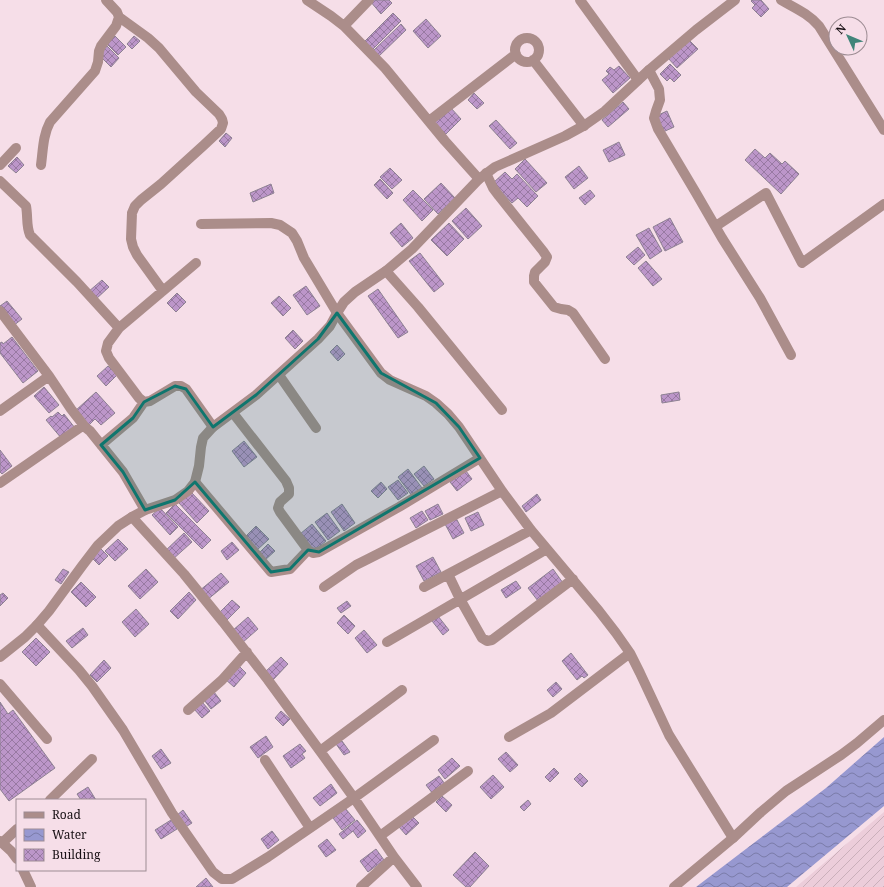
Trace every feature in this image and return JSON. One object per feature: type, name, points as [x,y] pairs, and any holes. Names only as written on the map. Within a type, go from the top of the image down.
[{"type":"street","points":[[41,165],[46,129],[50,122],[95,71],[101,46],[116,26],[119,17],[118,12],[106,0]]},
{"type":"street","points":[[307,0],[344,26],[385,68],[429,122],[494,188],[547,257],[545,262],[536,272],[534,282],[554,307],[568,310],[573,313],[605,359]]},
{"type":"street","points":[[344,26],[369,0]]},
{"type":"street","points":[[581,0],[638,80]]},
{"type":"street","points":[[0,657],[25,637],[37,625],[98,545],[118,526],[145,510],[175,500],[188,491],[195,482],[200,466],[200,447],[203,438],[213,427],[256,395],[318,339],[330,326],[344,302],[355,292],[386,271],[412,249],[482,176],[495,168],[584,126],[605,111],[649,70],[696,30],[736,0]]},
{"type":"street","points":[[781,0],[813,19],[819,26],[884,130]]},
{"type":"street","points":[[119,17],[159,48],[196,92],[219,114],[223,123],[221,129],[204,145],[141,200],[135,206],[132,213],[131,239],[133,247],[137,255],[163,291]]},
{"type":"street","points":[[524,39],[532,39],[539,47],[538,55],[533,60],[525,62],[518,58],[516,54],[516,46],[524,39]]},
{"type":"street","points":[[429,122],[516,54]]},
{"type":"street","points":[[533,60],[584,126]]},
{"type":"street","points":[[649,70],[659,89],[660,100],[654,118],[658,129],[760,298],[791,355]]},
{"type":"street","points":[[0,165],[16,148]]},
{"type":"street","points":[[0,181],[26,206],[28,230],[30,235],[119,328]]},
{"type":"street","points":[[716,226],[766,193],[802,263],[884,204]]},
{"type":"street","points":[[201,224],[271,223],[280,225],[292,232],[298,241],[304,258],[337,313],[381,373],[390,380],[426,396],[448,414],[459,427],[502,491],[531,530],[612,627],[630,653],[669,735],[733,838]]},
{"type":"street","points":[[144,402],[139,398],[110,358],[106,351],[108,342],[119,328],[196,263]]},
{"type":"street","points":[[386,271],[418,307],[502,410]]},
{"type":"street","points":[[0,311],[85,427],[90,430],[123,472],[145,510]]},
{"type":"street","points":[[279,375],[316,428]]},
{"type":"street","points":[[0,411],[49,376]]},
{"type":"street","points":[[101,445],[133,418],[144,402],[150,401],[175,386],[180,386],[186,389],[213,427]]},
{"type":"street","points":[[233,413],[286,481],[289,488],[288,494],[280,502],[278,508],[308,550],[313,553],[319,552],[399,507],[480,458]]},
{"type":"street","points":[[0,483],[81,427],[85,427]]},
{"type":"street","points":[[195,482],[271,572],[290,569],[308,550]]},
{"type":"street","points":[[324,587],[356,565],[502,491]]},
{"type":"street","points":[[132,517],[184,574],[247,652],[354,798],[416,887]]},
{"type":"street","points":[[424,587],[531,530]]},
{"type":"street","points":[[387,642],[547,549]]},
{"type":"street","points":[[448,574],[482,638],[487,641],[492,640],[573,579]]},
{"type":"street","points":[[37,625],[92,686],[123,730],[172,813],[213,872],[222,879],[232,879],[268,857],[354,798],[434,740]]},
{"type":"street","points":[[188,710],[222,680],[247,652]]},
{"type":"street","points":[[509,737],[551,713],[630,653]]},
{"type":"street","points":[[0,684],[47,739]]},
{"type":"street","points":[[320,751],[402,690]]},
{"type":"street","points":[[674,887],[786,791],[841,755],[884,720]]},
{"type":"street","points":[[51,799],[92,759]]},
{"type":"street","points":[[265,760],[310,828]]},
{"type":"street","points":[[380,836],[468,771]]},
{"type":"street","points":[[16,830],[1,842],[16,858]]},
{"type":"street","points":[[361,887],[394,857]]},
{"type":"street","points":[[23,871],[31,887]]},
{"type":"highlighted area","points":[[337,313],[381,373],[436,403],[459,427],[480,458],[319,552],[308,550],[290,569],[271,572],[195,482],[175,500],[145,510],[123,472],[101,445],[133,418],[144,402],[175,386],[186,389],[213,427],[256,395],[318,339]]},
{"type":"shaded area","points":[[884,812],[884,887],[796,887]]},
{"type":"water","points":[[884,737],[884,806],[787,887],[696,887],[826,788]]},
{"type":"building","points":[[389,0],[392,3],[381,14],[370,1]]},
{"type":"building","points":[[761,0],[769,9],[761,17],[752,8],[755,5],[751,1]]},
{"type":"building","points":[[393,13],[401,21],[371,51],[363,43]]},
{"type":"building","points":[[426,19],[441,36],[428,48],[413,31]]},
{"type":"building","points":[[401,24],[406,30],[378,57],[373,51]]},
{"type":"building","points":[[115,36],[126,47],[118,55],[107,44]]},
{"type":"building","points":[[134,36],[140,41],[132,49],[127,44]]},
{"type":"building","points":[[689,40],[698,49],[677,68],[668,58]]},
{"type":"building","points":[[107,46],[119,58],[111,67],[99,55]]},
{"type":"building","points":[[670,64],[681,75],[674,82],[670,78],[667,81],[660,74]]},
{"type":"building","points":[[619,66],[630,78],[613,93],[602,80],[609,74],[606,71],[610,67],[614,70]]},
{"type":"building","points":[[474,93],[484,103],[477,109],[468,100]]},
{"type":"building","points":[[623,102],[629,109],[608,127],[602,120]]},
{"type":"building","points":[[450,107],[461,119],[444,136],[432,124]]},
{"type":"building","points":[[667,111],[674,127],[663,132],[656,116]]},
{"type":"building","points":[[496,120],[517,143],[510,149],[489,126]]},
{"type":"building","points":[[226,133],[232,138],[225,147],[219,141]]},
{"type":"building","points":[[619,142],[625,155],[609,162],[603,150]]},
{"type":"building","points":[[755,149],[765,158],[770,153],[782,164],[785,161],[799,174],[781,194],[745,160]]},
{"type":"building","points":[[17,157],[24,165],[16,173],[8,166]]},
{"type":"building","points":[[525,159],[547,183],[536,192],[515,169]]},
{"type":"building","points":[[579,166],[588,178],[574,189],[565,177]]},
{"type":"building","points":[[390,168],[402,180],[392,189],[380,177]]},
{"type":"building","points":[[505,172],[512,179],[517,174],[538,196],[527,207],[518,198],[512,203],[493,183]]},
{"type":"building","points":[[380,179],[393,193],[387,199],[374,185]]},
{"type":"building","points":[[441,183],[455,198],[438,214],[424,199]]},
{"type":"building","points":[[271,184],[274,193],[253,202],[250,193]]},
{"type":"building","points":[[413,190],[433,210],[422,221],[403,200]]},
{"type":"building","points":[[590,190],[595,196],[585,205],[579,198]]},
{"type":"building","points":[[466,208],[482,226],[468,239],[452,221]]},
{"type":"building","points":[[670,218],[683,242],[665,251],[653,227]]},
{"type":"building","points":[[401,223],[413,238],[402,247],[390,233]]},
{"type":"building","points":[[449,223],[464,239],[447,256],[431,240]]},
{"type":"building","points":[[649,228],[662,251],[650,259],[636,235]]},
{"type":"building","points":[[638,247],[645,255],[634,265],[626,257]]},
{"type":"building","points":[[420,253],[444,284],[434,292],[409,261]]},
{"type":"building","points":[[646,261],[662,279],[653,286],[638,268]]},
{"type":"building","points":[[102,280],[109,287],[95,300],[88,292]]},
{"type":"building","points":[[306,286],[320,306],[307,315],[293,295]]},
{"type":"building","points":[[378,289],[408,332],[398,338],[368,296]]},
{"type":"building","points":[[177,293],[186,302],[176,312],[167,303]]},
{"type":"building","points":[[279,296],[291,308],[283,316],[271,303]]},
{"type":"building","points":[[7,301],[22,319],[13,326],[0,310],[0,306]]},
{"type":"building","points":[[293,330],[303,341],[295,349],[285,338]]},
{"type":"building","points":[[12,337],[38,371],[23,383],[0,353],[0,343],[2,342],[3,344]]},
{"type":"building","points":[[337,345],[345,354],[338,361],[330,352]]},
{"type":"building","points":[[108,366],[117,375],[106,386],[97,376]]},
{"type":"building","points":[[44,387],[59,405],[49,413],[34,396]]},
{"type":"building","points":[[96,392],[115,413],[101,425],[95,419],[88,426],[75,411]]},
{"type":"building","points":[[679,392],[680,400],[662,403],[661,395]]},
{"type":"building","points":[[58,412],[62,416],[64,414],[75,428],[62,439],[46,420]]},
{"type":"building","points":[[244,441],[257,457],[244,467],[232,451]]},
{"type":"building","points":[[0,450],[12,466],[2,474],[0,472]]},
{"type":"building","points":[[424,466],[434,479],[424,486],[414,474]]},
{"type":"building","points":[[408,469],[422,488],[412,496],[398,477]]},
{"type":"building","points":[[466,471],[472,479],[457,491],[450,482]]},
{"type":"building","points":[[398,480],[408,493],[398,500],[388,487]]},
{"type":"building","points":[[381,482],[387,489],[378,498],[371,491]]},
{"type":"building","points":[[191,492],[209,511],[197,523],[179,503]]},
{"type":"building","points":[[537,494],[541,500],[526,512],[522,506]]},
{"type":"building","points":[[175,504],[211,540],[202,549],[166,513]]},
{"type":"building","points":[[342,504],[355,523],[344,531],[331,512]]},
{"type":"building","points":[[438,504],[443,514],[430,520],[425,511]]},
{"type":"building","points":[[160,508],[178,527],[170,535],[152,515]]},
{"type":"building","points":[[422,511],[428,520],[416,528],[410,518]]},
{"type":"building","points":[[478,512],[484,525],[471,531],[465,518]]},
{"type":"building","points":[[327,513],[340,531],[328,540],[315,522]]},
{"type":"building","points":[[456,518],[464,533],[453,539],[445,524]]},
{"type":"building","points":[[312,524],[326,541],[314,551],[300,534]]},
{"type":"building","points":[[256,526],[269,539],[257,550],[245,537]]},
{"type":"building","points":[[184,533],[192,542],[172,560],[164,552]]},
{"type":"building","points":[[118,539],[128,549],[115,561],[105,551]]},
{"type":"building","points":[[232,542],[239,550],[227,560],[221,551]]},
{"type":"building","points":[[268,544],[275,551],[264,561],[258,554]]},
{"type":"building","points":[[100,548],[108,556],[99,565],[91,557]]},
{"type":"building","points":[[433,557],[441,572],[424,581],[416,566]]},
{"type":"building","points":[[63,569],[69,572],[61,584],[55,580]]},
{"type":"building","points":[[146,569],[158,582],[140,599],[128,586]]},
{"type":"building","points":[[553,569],[563,583],[538,601],[528,588]]},
{"type":"building","points":[[221,573],[229,582],[207,600],[199,591]]},
{"type":"building","points":[[516,581],[521,588],[506,598],[501,590]]},
{"type":"building","points":[[81,582],[96,597],[86,607],[71,592]]},
{"type":"building","points":[[189,592],[196,600],[178,619],[170,611]]},
{"type":"building","points":[[3,593],[8,598],[0,606],[0,595]]},
{"type":"building","points":[[232,600],[240,607],[226,621],[218,614]]},
{"type":"building","points":[[347,601],[351,606],[341,613],[337,608]]},
{"type":"building","points":[[136,609],[149,624],[135,637],[122,622]]},
{"type":"building","points":[[344,615],[355,626],[348,634],[337,623]]},
{"type":"building","points":[[438,616],[449,630],[443,635],[432,621]]},
{"type":"building","points":[[248,617],[258,629],[242,643],[232,631]]},
{"type":"building","points":[[83,628],[88,635],[72,648],[66,641]]},
{"type":"building","points":[[364,630],[377,645],[367,653],[355,638]]},
{"type":"building","points":[[36,638],[50,652],[36,666],[22,652]]},
{"type":"building","points":[[571,653],[588,675],[584,678],[582,676],[577,680],[562,661]]},
{"type":"building","points":[[281,657],[288,664],[272,681],[264,673]]},
{"type":"building","points":[[104,660],[111,668],[97,682],[90,675]]},
{"type":"building","points":[[238,665],[246,673],[234,687],[225,679]]},
{"type":"building","points":[[556,682],[562,689],[553,697],[547,690]]},
{"type":"building","points":[[214,692],[221,701],[211,709],[204,700]]},
{"type":"building","points":[[0,702],[8,714],[13,710],[55,768],[9,801],[0,789]]},
{"type":"building","points":[[202,702],[210,711],[202,718],[194,709]]},
{"type":"building","points":[[281,711],[290,719],[283,726],[275,718]]},
{"type":"building","points":[[266,736],[273,747],[258,758],[250,747]]},
{"type":"building","points":[[342,741],[350,752],[344,755],[336,744]]},
{"type":"building","points":[[300,744],[306,751],[302,754],[305,758],[291,768],[283,756]]},
{"type":"building","points":[[161,749],[171,763],[161,769],[152,756]]},
{"type":"building","points":[[506,752],[518,765],[510,772],[498,759]]},
{"type":"building","points":[[452,758],[460,766],[445,779],[438,770]]},
{"type":"building","points":[[554,768],[559,773],[550,782],[545,777]]},
{"type":"building","points":[[580,773],[588,781],[582,787],[574,779]]},
{"type":"building","points":[[493,775],[504,787],[491,799],[480,787]]},
{"type":"building","points":[[439,776],[445,784],[433,794],[426,785]]},
{"type":"building","points":[[331,784],[337,793],[320,806],[313,798]]},
{"type":"building","points":[[88,787],[95,799],[80,799],[77,794]]},
{"type":"building","points":[[442,796],[452,805],[446,812],[436,802]]},
{"type":"building","points":[[528,800],[531,804],[524,811],[520,807]]},
{"type":"building","points":[[345,808],[355,820],[342,830],[333,818]]},
{"type":"building","points":[[183,810],[192,823],[184,828],[176,816]]},
{"type":"building","points":[[412,816],[419,823],[406,835],[399,827]]},
{"type":"building","points":[[171,820],[177,829],[161,839],[155,830]]},
{"type":"building","points":[[357,820],[366,831],[358,838],[353,831],[343,839],[339,834]]},
{"type":"building","points":[[272,831],[279,840],[268,849],[261,839]]},
{"type":"building","points":[[327,839],[336,850],[326,857],[318,846]]},
{"type":"building","points":[[376,849],[384,860],[368,872],[360,861]]},
{"type":"building","points":[[475,852],[489,866],[470,887],[466,887],[453,875]]},
{"type":"building","points":[[206,878],[213,887],[196,887]]}]
